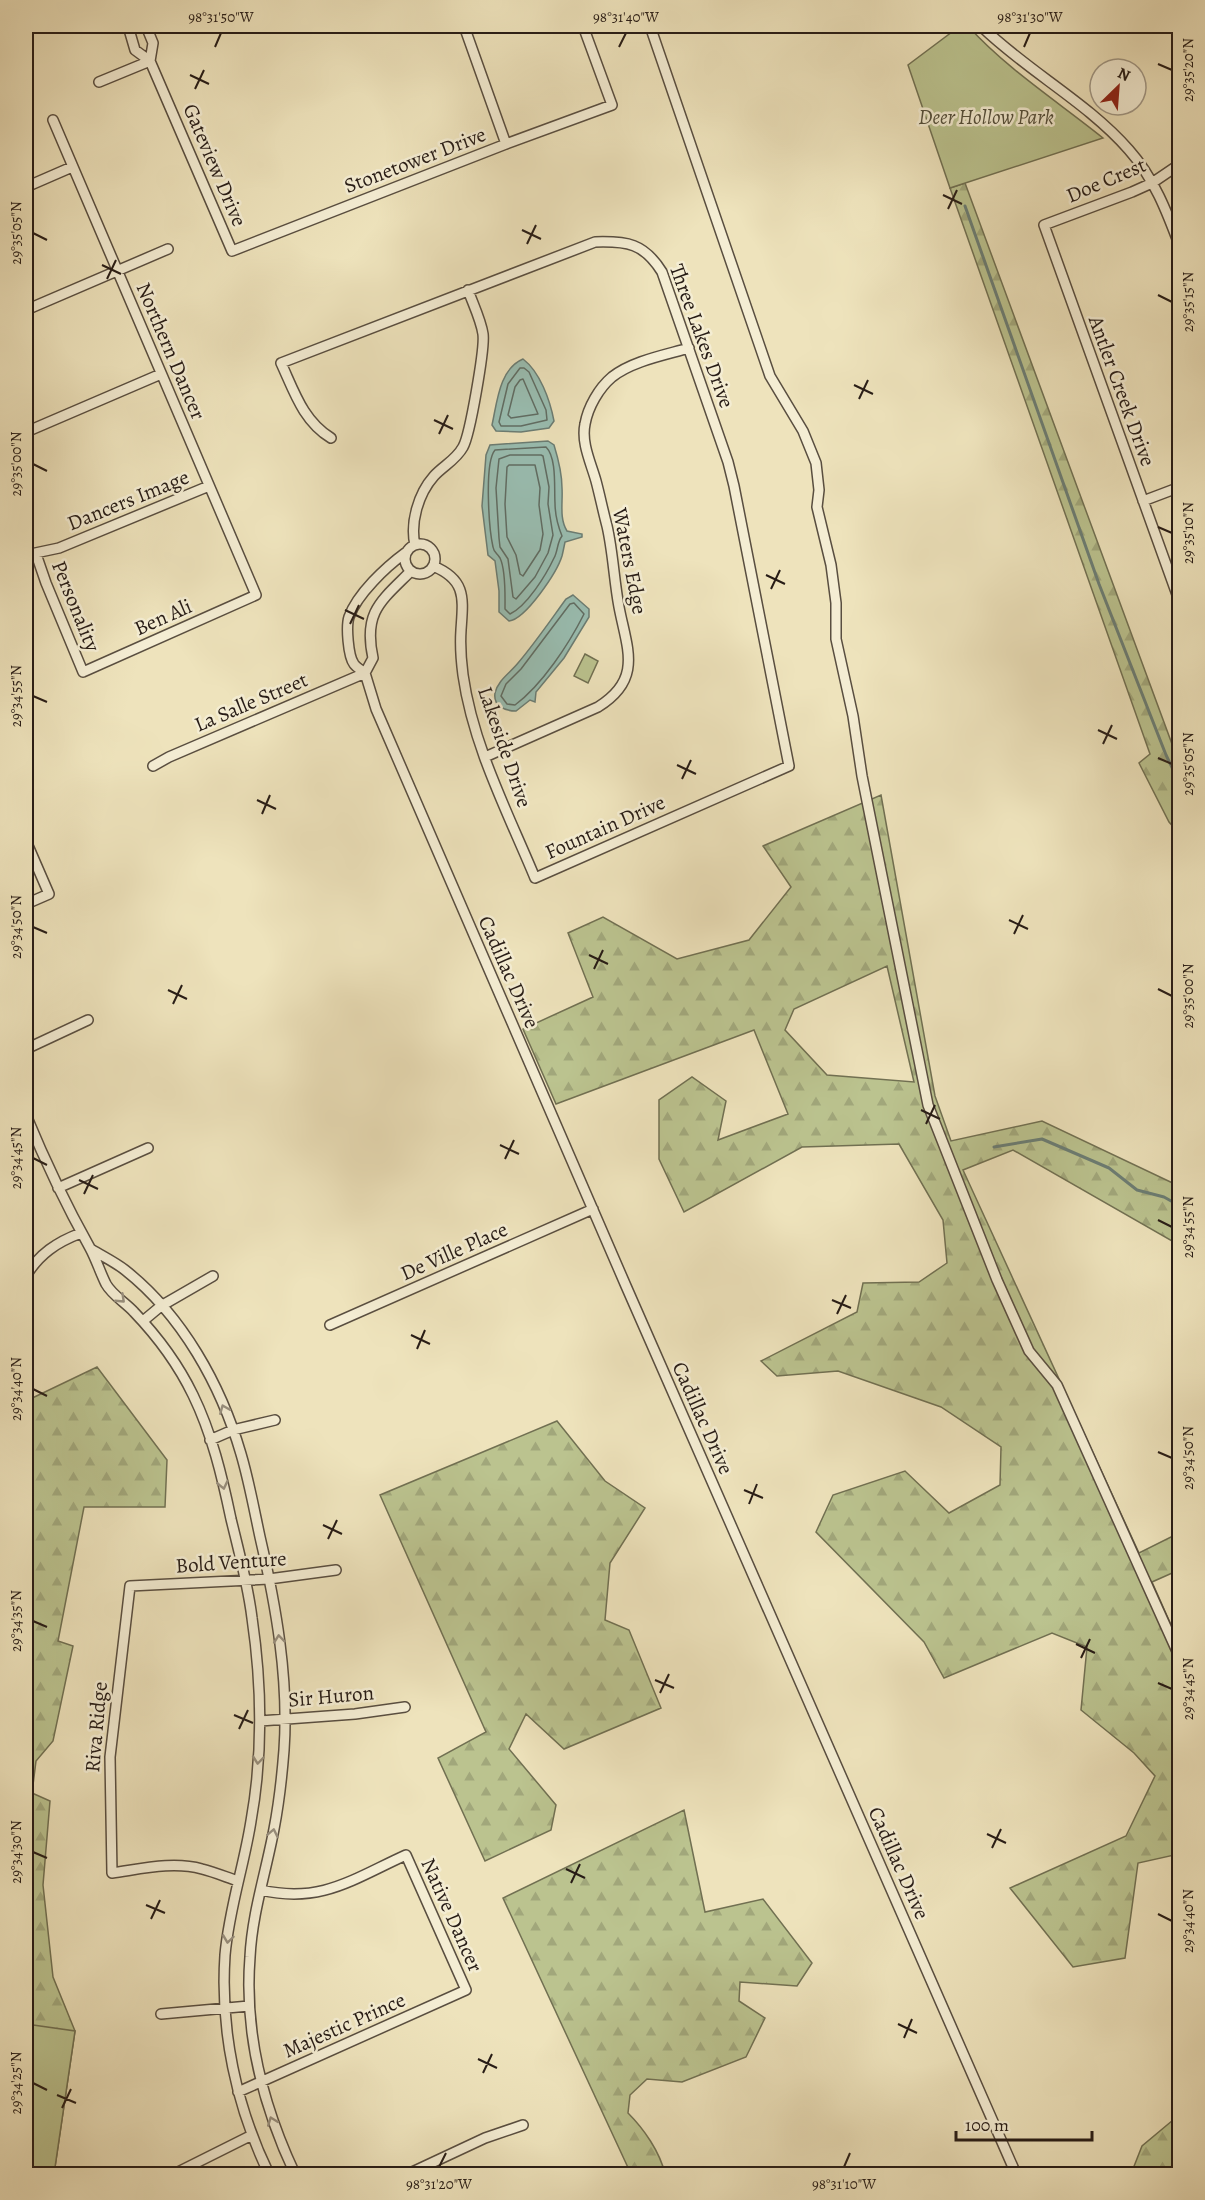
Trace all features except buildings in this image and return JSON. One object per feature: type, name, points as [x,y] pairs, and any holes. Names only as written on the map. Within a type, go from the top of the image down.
[{"type":"street","name":"Gateview Drive","points":[[128,26],[135,50],[150,61],[232,251]]},
{"type":"street","name":"Gateview Drive","points":[[146,26],[153,43],[150,61]]},
{"type":"street","points":[[464,26],[506,144]]},
{"type":"street","name":"Stonetower Drive","points":[[232,251],[612,105],[583,26]]},
{"type":"street","points":[[650,26],[770,376],[803,431],[816,464],[818,507],[831,565],[836,603],[836,639],[928,1105],[997,1280],[1029,1351],[1057,1385],[1179,1658]]},
{"type":"street","points":[[981,26],[999,43],[1115,135],[1130,151],[1152,183],[1166,209],[1179,247]]},
{"type":"street","points":[[99,82],[150,61]]},
{"type":"street","name":"Northern Dancer","points":[[52,120],[256,595]]},
{"type":"street","name":"Doe Crest","points":[[1044,225],[1152,183],[1179,164]]},
{"type":"street","points":[[26,187],[72,167]]},
{"type":"street","name":"Antler Creek Drive","points":[[1044,225],[1179,603]]},
{"type":"street","name":"Three Lakes Drive","points":[[331,438],[316,428],[305,414],[281,363],[595,242],[618,241],[640,248],[654,259],[662,272],[734,486],[789,766]]},
{"type":"street","points":[[26,310],[168,249]]},
{"type":"street","points":[[415,545],[415,524],[419,502],[434,476],[449,464],[464,446],[468,430],[483,333],[468,290]]},
{"type":"street","name":"Waters Edge","points":[[486,757],[598,707],[611,699],[621,688],[630,662],[618,600],[613,557],[586,447],[585,424],[599,391],[613,376],[641,363],[689,348]]},
{"type":"street","points":[[26,432],[161,374]]},
{"type":"street","name":"Dancers Image","points":[[26,555],[59,548],[209,486]]},
{"type":"street","points":[[1143,501],[1179,487]]},
{"type":"street","points":[[405,553],[406,563],[411,571],[425,573],[433,566],[434,558],[431,549],[423,545],[415,545],[387,567],[370,586],[349,618],[348,635],[353,663],[365,673],[373,658],[369,634],[375,611],[384,598],[411,571]]},
{"type":"street","name":"Personality","points":[[36,554],[46,584],[84,672]]},
{"type":"street","name":"Lakeside Drive","points":[[433,566],[456,581],[461,591],[464,603],[461,655],[467,700],[486,757],[535,878]]},
{"type":"street","points":[[370,586],[384,598]]},
{"type":"street","name":"Ben Ali","points":[[84,672],[256,595]]},
{"type":"street","points":[[348,635],[369,634]]},
{"type":"street","name":"La Salle Street","points":[[153,766],[169,757],[365,673]]},
{"type":"street","name":"Cadillac Drive","points":[[365,673],[376,709],[1016,2175]]},
{"type":"street","name":"Fountain Drive","points":[[535,878],[789,766]]},
{"type":"street","points":[[26,842],[49,894],[26,904]]},
{"type":"street","points":[[26,1049],[88,1020]]},
{"type":"street","points":[[26,1115],[58,1188],[91,1249],[108,1287],[143,1321],[176,1365],[193,1395],[218,1460],[252,1618],[260,1721],[254,1802],[225,1954],[225,2007],[230,2052],[238,2092],[252,2135],[269,2175]]},
{"type":"street","points":[[58,1188],[148,1148]]},
{"type":"street","name":"De Ville Place","points":[[330,1325],[593,1209]]},
{"type":"street","points":[[26,1276],[37,1260],[51,1248],[81,1233]]},
{"type":"street","points":[[91,1249],[125,1270],[161,1306],[196,1352],[215,1385],[241,1454],[269,1579],[276,1614],[282,1669],[284,1748],[278,1805],[250,1956],[249,2006],[254,2048],[269,2113],[295,2175]]},
{"type":"street","points":[[143,1321],[161,1306],[213,1276]]},
{"type":"street","points":[[210,1440],[233,1430],[275,1420]]},
{"type":"street","name":"Bold Venture","points":[[130,1586],[269,1579],[336,1570]]},
{"type":"street","name":"Riva Ridge","points":[[130,1586],[110,1757],[112,1873],[182,1866],[201,1868],[238,1881]]},
{"type":"street","name":"Sir Huron","points":[[260,1721],[355,1714],[405,1707]]},
{"type":"street","name":"Native Dancer","points":[[261,1890],[287,1895],[319,1893],[406,1855],[466,1990]]},
{"type":"street","name":"Majestic Prince","points":[[238,2092],[466,1990]]},
{"type":"street","points":[[160,2014],[249,2006]]},
{"type":"street","points":[[408,2175],[485,2138],[523,2126]]},
{"type":"street","points":[[174,2175],[252,2135]]},
{"type":"green space","name":"Deer Hollow Park","points":[[960,26],[968,26],[1016,71],[1103,138],[950,188],[908,65]]},
{"type":"green space","points":[[965,183],[1179,763],[1179,833],[1169,822],[1139,763],[1150,754],[950,188]]},
{"type":"green space","points":[[585,654],[598,661],[588,683],[574,676]]},
{"type":"green space","points":[[881,795],[935,1096],[951,1141],[1042,1121],[1179,1186],[1179,1245],[1013,1150],[963,1170],[1139,1553],[1179,1533],[1179,1570],[1152,1582],[1179,1643],[1179,1854],[1138,1863],[1125,1958],[1073,1967],[1010,1888],[1126,1836],[1155,1776],[1134,1753],[1081,1710],[1087,1647],[1052,1633],[944,1678],[924,1642],[816,1532],[833,1495],[905,1471],[949,1513],[1000,1485],[1001,1447],[941,1407],[838,1371],[777,1376],[761,1361],[857,1312],[863,1283],[919,1282],[947,1263],[943,1220],[899,1144],[802,1147],[684,1212],[659,1159],[659,1100],[692,1077],[726,1101],[718,1140],[788,1114],[754,1030],[556,1104],[523,1029],[593,997],[568,933],[603,917],[677,959],[749,940],[791,887],[763,846]],"holes":[[[887,966],[914,1082],[827,1075],[785,1030],[794,1009]]]},
{"type":"green space","points":[[97,1367],[167,1460],[165,1507],[84,1507],[58,1641],[73,1646],[53,1741],[36,1761],[32,1793],[50,1801],[43,1885],[53,1977],[75,2031],[54,2174],[26,2174],[26,1401]]},
{"type":"green space","points":[[557,1421],[605,1481],[645,1508],[610,1563],[605,1620],[629,1630],[661,1708],[564,1749],[526,1714],[509,1749],[556,1805],[551,1830],[485,1861],[438,1758],[486,1732],[380,1495]]},
{"type":"green space","points":[[684,1810],[705,1912],[763,1899],[812,1963],[797,1986],[740,1982],[739,2001],[765,2018],[746,2057],[682,2082],[647,2079],[630,2095],[628,2113],[651,2141],[665,2174],[631,2174],[503,1898]]},
{"type":"green space","points":[[26,2024],[75,2031],[54,2174],[26,2174]]},
{"type":"green space","points":[[1179,2115],[1179,2174],[1131,2174],[1142,2146]]},
{"type":"water","points":[[523,359],[534,371],[543,387],[554,421],[549,428],[521,432],[496,431],[492,425],[500,388],[509,370]]},
{"type":"water","points":[[548,441],[554,445],[559,466],[562,483],[562,515],[565,526],[567,531],[582,534],[582,537],[565,542],[562,556],[548,583],[524,612],[509,621],[499,612],[495,561],[488,555],[482,506],[486,455],[490,445]]},
{"type":"water","points":[[573,595],[589,609],[589,617],[564,658],[536,692],[535,702],[530,700],[516,711],[501,707],[495,698],[499,684],[530,648],[566,599]]},
{"type":"waterway","points":[[965,206],[1099,584],[1166,755],[1180,784]]},
{"type":"waterway","points":[[994,1147],[1042,1139],[1109,1168],[1137,1190],[1164,1197],[1180,1206]]}]
